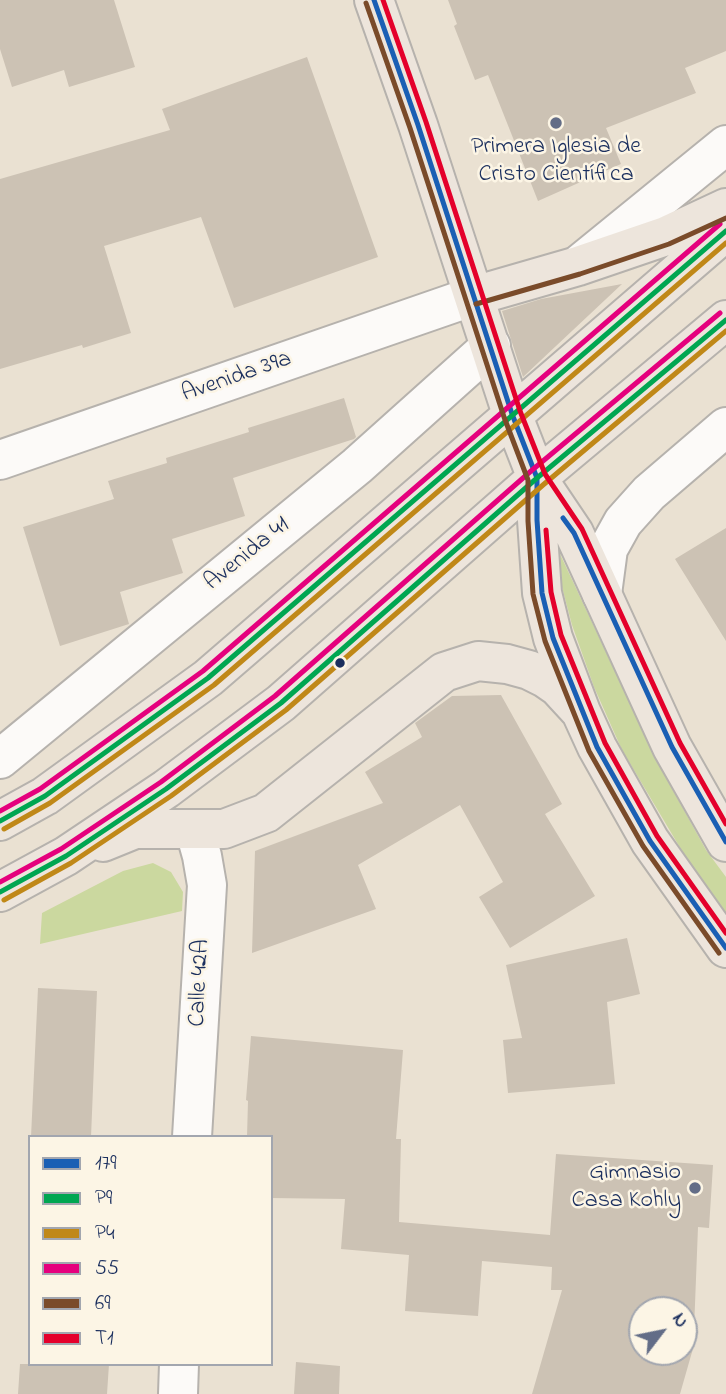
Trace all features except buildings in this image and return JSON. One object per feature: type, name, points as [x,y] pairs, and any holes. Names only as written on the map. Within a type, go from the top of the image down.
[{"type":"main road","points":[[374,0],[512,414],[537,478],[573,533],[672,747],[726,842]]},
{"type":"main road","points":[[474,296],[578,266],[666,236],[726,208]]},
{"type":"main road","points":[[0,821],[45,796],[208,678],[726,230]]},
{"type":"main road","points":[[0,892],[66,856],[166,789],[281,703],[537,478],[726,320]]},
{"type":"main road","points":[[537,478],[542,593],[553,638],[582,712],[597,747],[650,841],[726,948]]},
{"type":"main road","points":[[66,856],[135,829],[224,829],[266,813],[444,671],[478,661],[508,664],[529,670],[558,687],[582,712]]},
{"type":"street","points":[[578,266],[726,145]]},
{"type":"street","name":"Avenida 39a","points":[[0,460],[474,296]]},
{"type":"street","name":"Avenida 41","points":[[0,760],[357,466],[491,346]]},
{"type":"street","points":[[602,594],[608,549],[622,522],[649,493],[726,427]]},
{"type":"street","name":"Calle 42A","points":[[192,1135],[207,885],[195,831]]},
{"type":"street","points":[[178,1394],[179,1366]]},
{"type":"green space","points":[[560,554],[658,763],[706,850],[726,877],[726,915],[685,856],[622,750],[594,687],[572,625],[562,587]]},
{"type":"green space","points":[[153,863],[171,872],[183,892],[182,911],[40,944],[42,913],[123,871]]},
{"type":"transit line","name":"179","points":[[374,0],[418,125],[512,414],[537,478],[542,593],[553,638],[597,747],[650,841],[726,948]]},
{"type":"transit line","name":"T1","points":[[383,0],[426,122],[520,411],[545,474],[582,529],[680,743],[726,824]]},
{"type":"transit line","name":"69","points":[[366,3],[410,128],[504,417],[528,480],[533,594],[545,641],[589,751],[643,846],[719,953]]},
{"type":"transit line","name":"69","points":[[476,304],[580,274],[669,244],[726,218]]},
{"type":"transit line","name":"55","points":[[0,811],[40,789],[203,671],[720,224]]},
{"type":"transit line","name":"P9","points":[[0,821],[45,796],[208,678],[726,231]]},
{"type":"transit line","name":"P4","points":[[4,829],[50,803],[214,685],[726,243]]},
{"type":"transit line","name":"55","points":[[0,882],[61,849],[161,782],[275,696],[531,471],[720,313]]},
{"type":"transit line","name":"P9","points":[[0,892],[66,856],[166,789],[281,703],[537,478],[726,320]]},
{"type":"transit line","name":"P4","points":[[4,900],[71,863],[171,796],[286,710],[543,485],[726,331]]},
{"type":"transit line","name":"179","points":[[563,518],[574,533],[672,747],[726,842]]},
{"type":"transit line","name":"T1","points":[[546,530],[551,592],[561,635],[605,743],[657,836],[726,933]]},
{"type":"place","name":"Primera Iglesia de Cristo Científica","points":[[556,123]]},
{"type":"place","name":"Gimnasio Casa Kohly","points":[[695,1188]]}]
